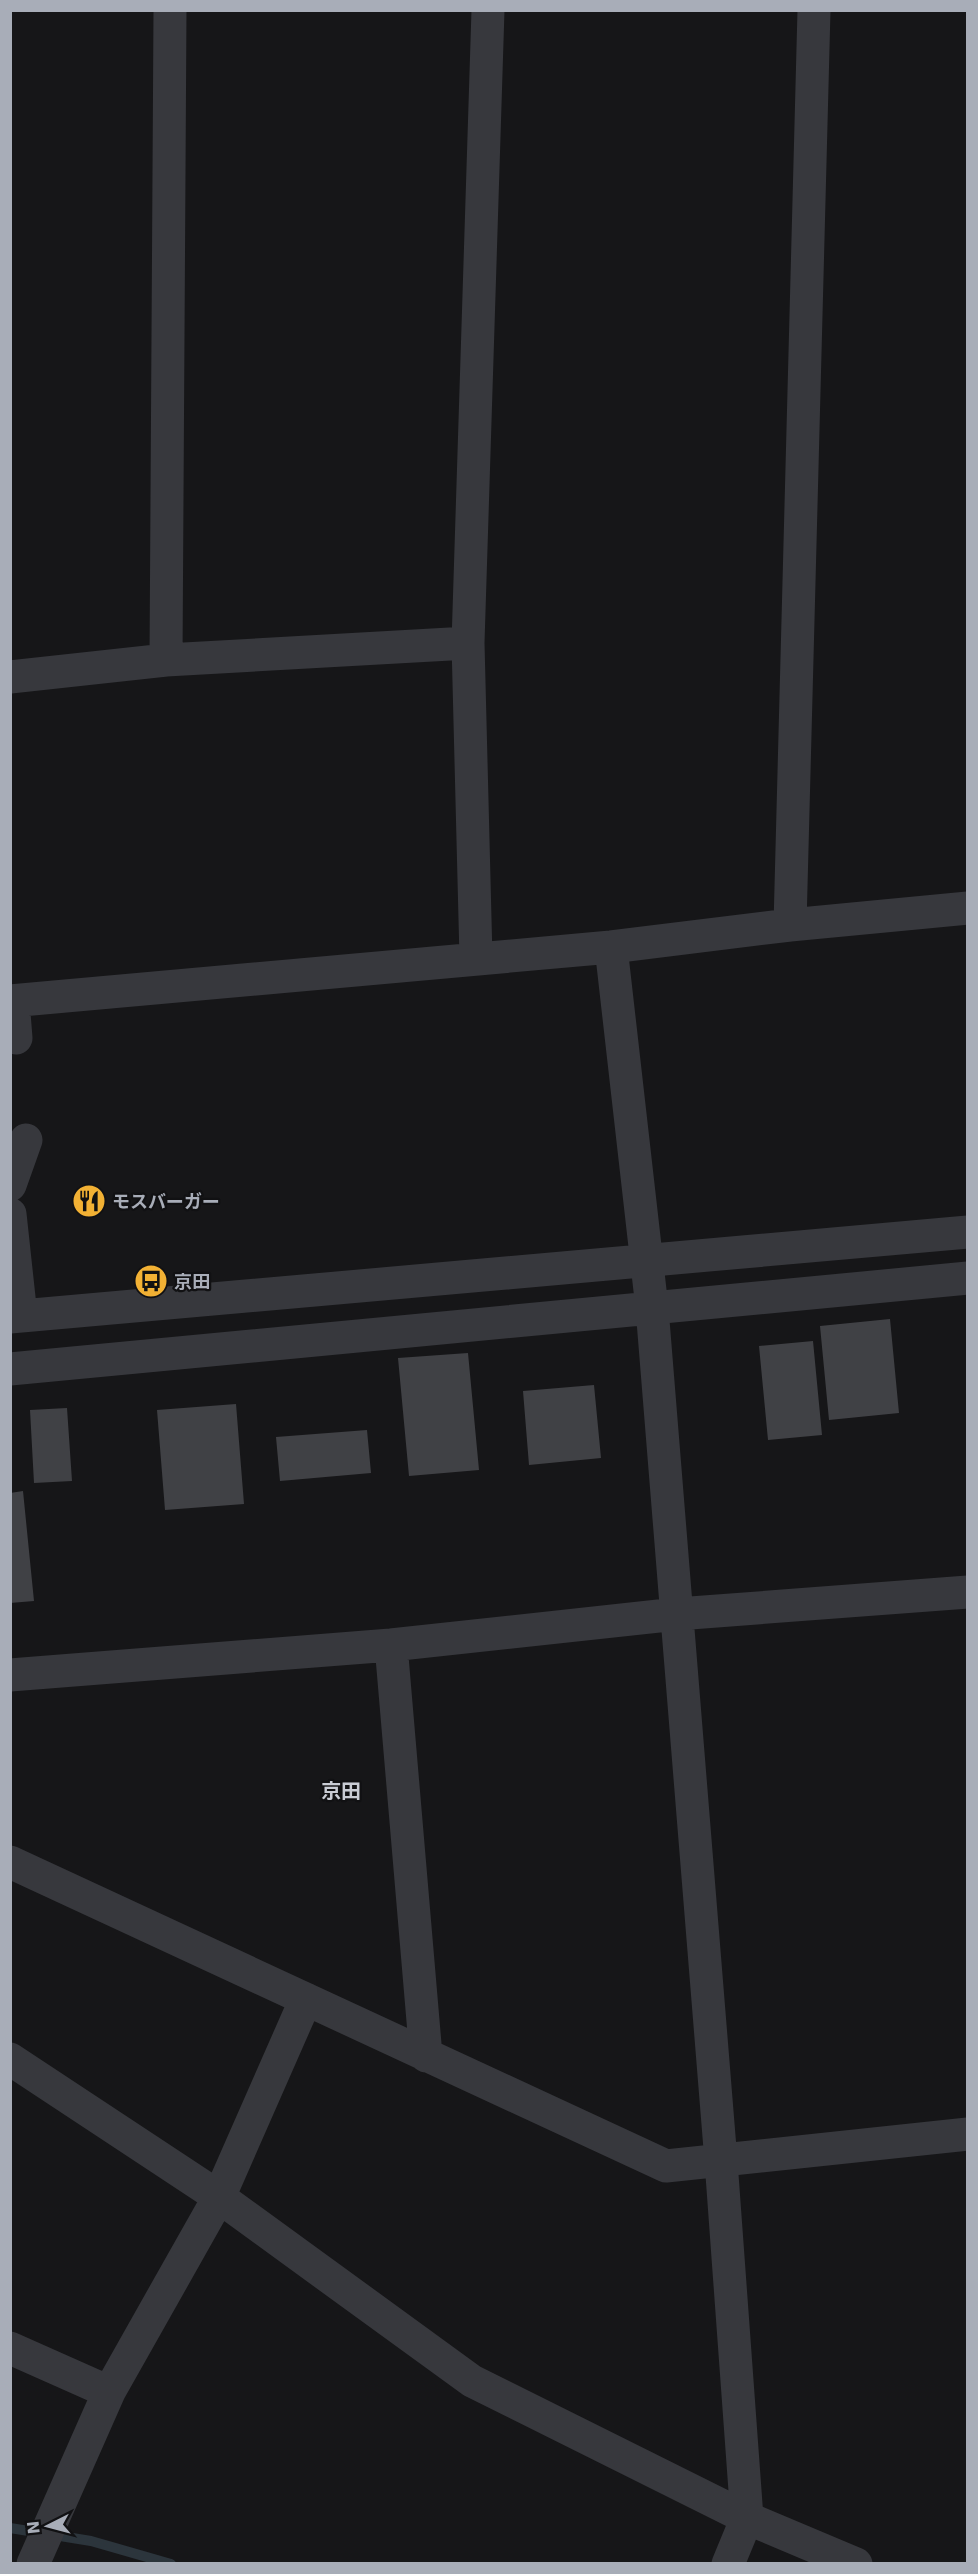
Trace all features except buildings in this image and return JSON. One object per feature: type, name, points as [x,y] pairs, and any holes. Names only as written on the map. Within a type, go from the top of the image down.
[{"type":"street","points":[[165,660],[170,10]]},
{"type":"street","points":[[476,958],[468,642],[488,10]]},
{"type":"street","points":[[790,925],[813,10]]},
{"type":"street","points":[[10,678],[165,660],[468,642]]},
{"type":"street","points":[[16,1038],[12,1001],[611,947],[790,925],[968,908]]},
{"type":"street","points":[[611,947],[652,1308],[721,2161],[747,2518],[728,2564]]},
{"type":"street","points":[[10,1185],[26,1140]]},
{"type":"street","points":[[10,1214],[16,1317],[968,1232]]},
{"type":"street","points":[[10,1369],[968,1278]]},
{"type":"street","points":[[10,1675],[391,1645],[677,1614],[968,1592]]},
{"type":"street","points":[[391,1645],[426,2056]]},
{"type":"street","points":[[10,1862],[666,2166],[968,2134]]},
{"type":"street","points":[[33,2564],[109,2392],[219,2197],[306,1999]]},
{"type":"street","points":[[10,2059],[219,2197],[472,2381],[747,2518],[856,2564]]},
{"type":"street","points":[[10,2348],[109,2392]]},
{"type":"waterway","points":[[10,2528],[91,2541],[171,2564]]},
{"type":"place","name":"モスバーガー","points":[[89,1201]]},
{"type":"place","name":"京田","points":[[151,1281]]},
{"type":"district","name":"京田","points":[[341,1791]]}]
